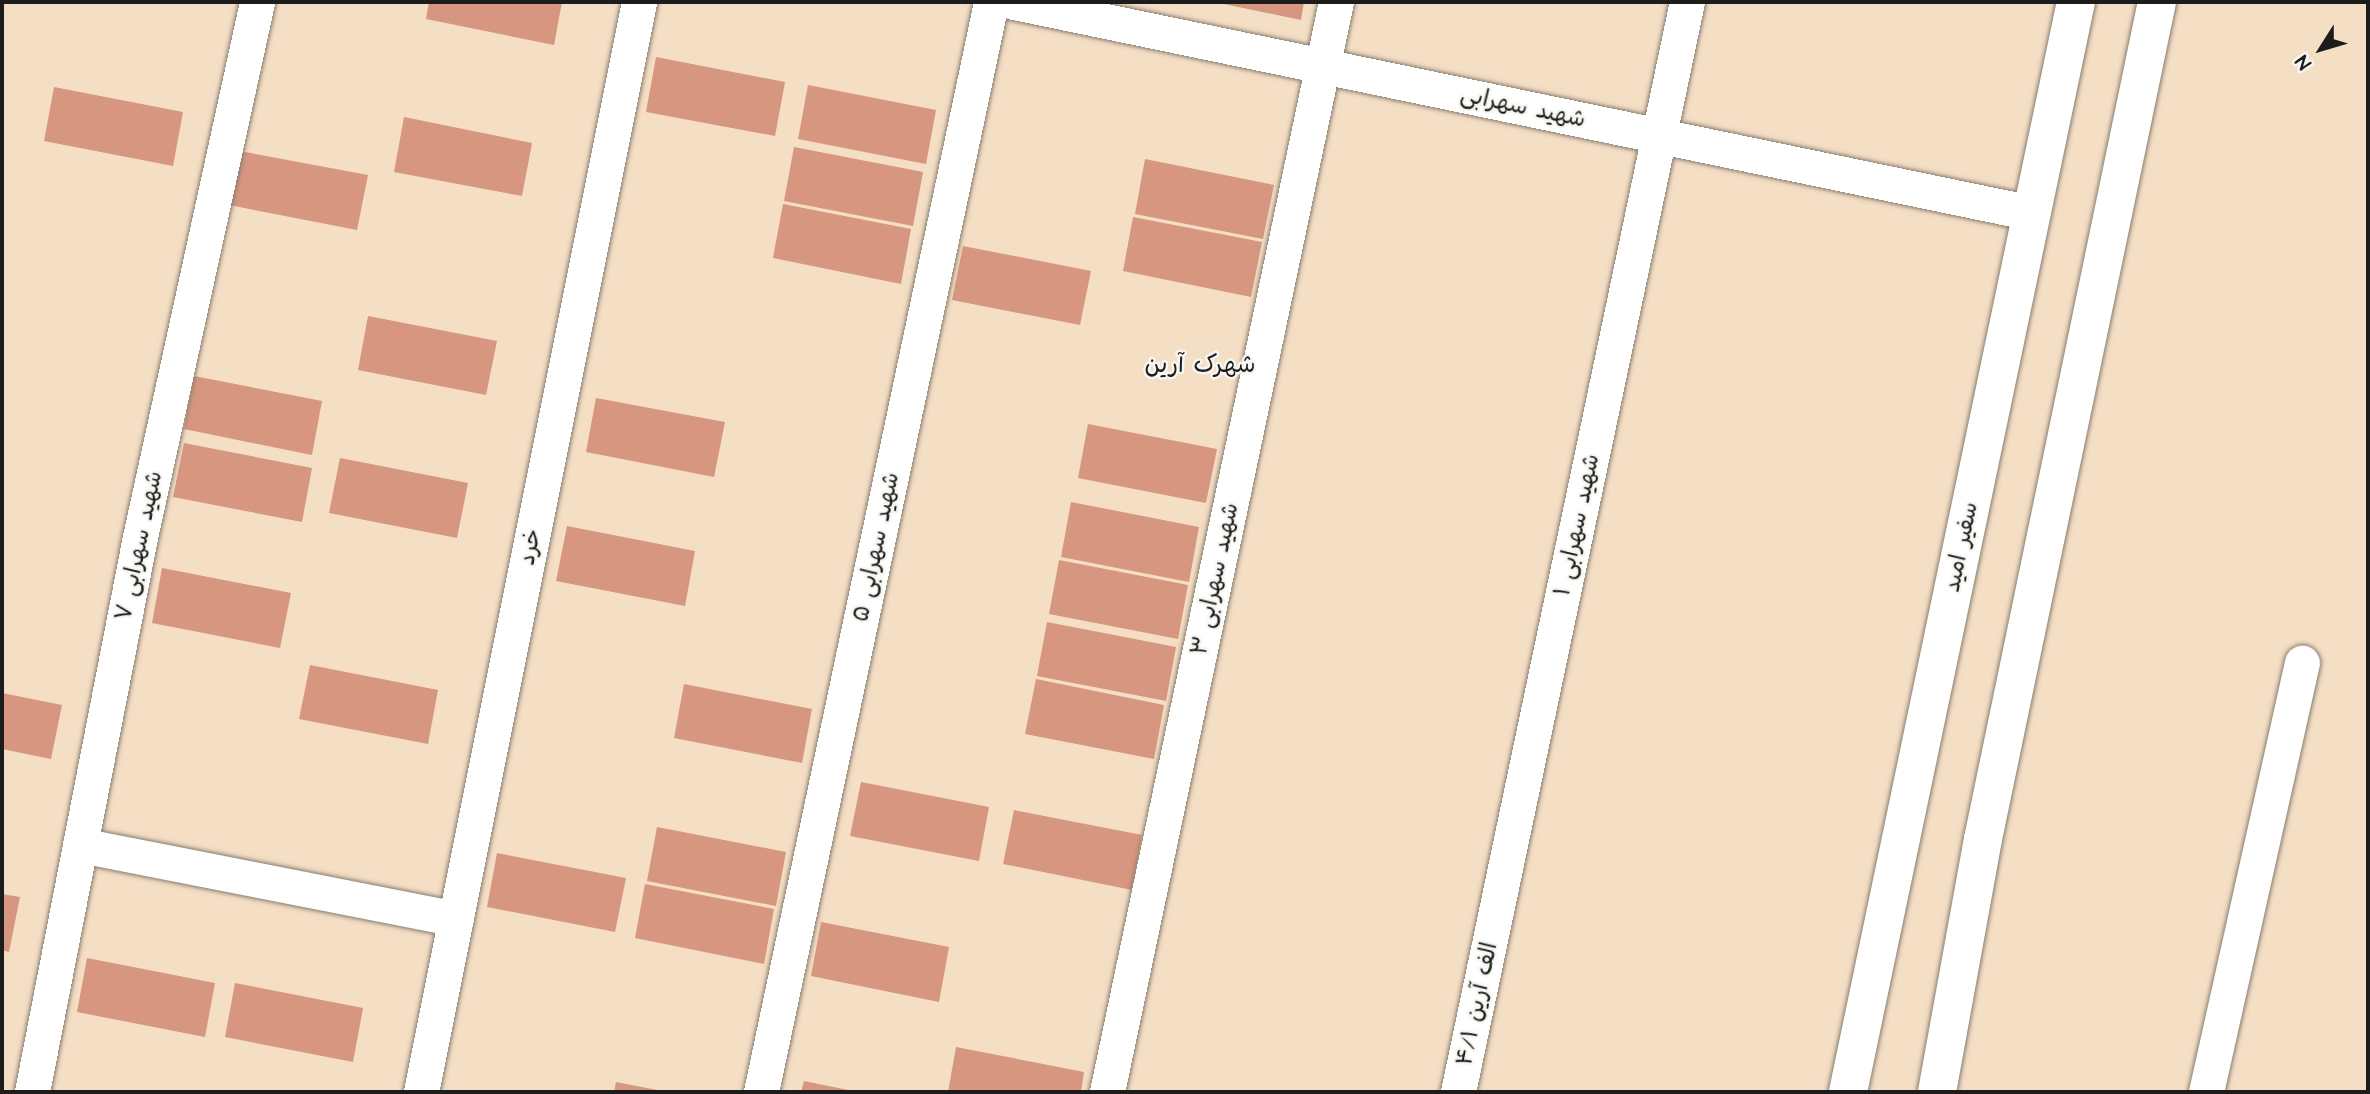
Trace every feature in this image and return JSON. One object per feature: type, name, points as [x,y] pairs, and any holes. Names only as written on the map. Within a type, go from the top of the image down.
[{"type":"street","name":"شهید سهرابی ۷","points":[[32,1092],[140,537],[257,2]]},
{"type":"street","name":"خرد","points":[[421,1092],[639,2]]},
{"type":"street","name":"شهید سهرابی ۵","points":[[761,1092],[991,2]]},
{"type":"street","name":"شهید سهرابی","points":[[1014,2],[2032,213]]},
{"type":"street","name":"شهید سهرابی ۳","points":[[1107,1092],[1336,2]]},
{"type":"street","name":"شهید سهرابی ۱","points":[[1495,915],[1687,2]]},
{"type":"street","name":"سفیر امید","points":[[1848,1092],[2076,2]]},
{"type":"street","points":[[1937,1092],[1983,839],[2157,2]]},
{"type":"street","points":[[2206,1092],[2302,663]]},
{"type":"street","points":[[80,845],[456,919]]},
{"type":"street","name":"۴/۱ الف آرین","points":[[1458,1092],[1495,915]]},
{"type":"building","points":[[429,2],[562,2],[554,45],[426,19]]},
{"type":"building","points":[[1214,2],[1304,2],[1301,20]]},
{"type":"building","points":[[656,57],[785,82],[775,136],[646,112]]},
{"type":"building","points":[[808,85],[936,110],[926,164],[798,139]]},
{"type":"building","points":[[54,87],[183,112],[173,166],[44,141]]},
{"type":"building","points":[[404,117],[532,143],[522,196],[394,172]]},
{"type":"building","points":[[794,147],[923,172],[913,226],[784,201]]},
{"type":"building","points":[[240,151],[368,175],[357,230],[229,205]]},
{"type":"building","points":[[1145,159],[1274,185],[1263,239],[1135,214]]},
{"type":"building","points":[[783,204],[911,229],[901,284],[773,258]]},
{"type":"building","points":[[1133,217],[1262,242],[1251,297],[1123,271]]},
{"type":"building","points":[[963,246],[1091,271],[1080,325],[952,300]]},
{"type":"building","points":[[368,316],[497,341],[486,395],[358,370]]},
{"type":"building","points":[[194,376],[322,401],[312,455],[184,429]]},
{"type":"building","points":[[596,398],[725,422],[714,477],[586,452]]},
{"type":"building","points":[[1088,424],[1217,449],[1206,503],[1078,478]]},
{"type":"building","points":[[184,443],[312,468],[302,522],[173,497]]},
{"type":"building","points":[[340,458],[468,483],[457,538],[329,513]]},
{"type":"building","points":[[1071,502],[1199,527],[1189,582],[1061,557]]},
{"type":"building","points":[[567,526],[695,551],[685,606],[556,581]]},
{"type":"building","points":[[1059,560],[1188,585],[1178,639],[1049,614]]},
{"type":"building","points":[[162,568],[291,593],[280,648],[152,623]]},
{"type":"building","points":[[1047,622],[1176,647],[1166,701],[1037,676]]},
{"type":"building","points":[[310,665],[438,690],[428,744],[299,719]]},
{"type":"building","points":[[1036,679],[1164,705],[1154,759],[1025,734]]},
{"type":"building","points":[[684,684],[812,709],[802,763],[674,738]]},
{"type":"building","points":[[2,693],[62,705],[51,759],[2,749]]},
{"type":"building","points":[[861,782],[989,807],[979,861],[850,836]]},
{"type":"building","points":[[1014,810],[1142,835],[1132,890],[1003,864]]},
{"type":"building","points":[[657,827],[786,852],[776,906],[647,881]]},
{"type":"building","points":[[497,853],[626,878],[615,932],[487,907]]},
{"type":"building","points":[[645,884],[774,909],[764,964],[635,938]]},
{"type":"building","points":[[2,894],[20,897],[9,952],[2,950]]},
{"type":"building","points":[[821,922],[949,947],[939,1002],[811,976]]},
{"type":"building","points":[[87,958],[215,983],[205,1037],[77,1012]]},
{"type":"building","points":[[235,983],[363,1008],[353,1062],[225,1037]]},
{"type":"building","points":[[956,1047],[1084,1072],[1081,1092],[948,1092]]},
{"type":"building","points":[[804,1081],[853,1091],[853,1092],[801,1092]]},
{"type":"building","points":[[616,1082],[662,1091],[662,1092],[614,1092]]},
{"type":"district","name":"شهرک آرین","points":[[1200,366]]}]
